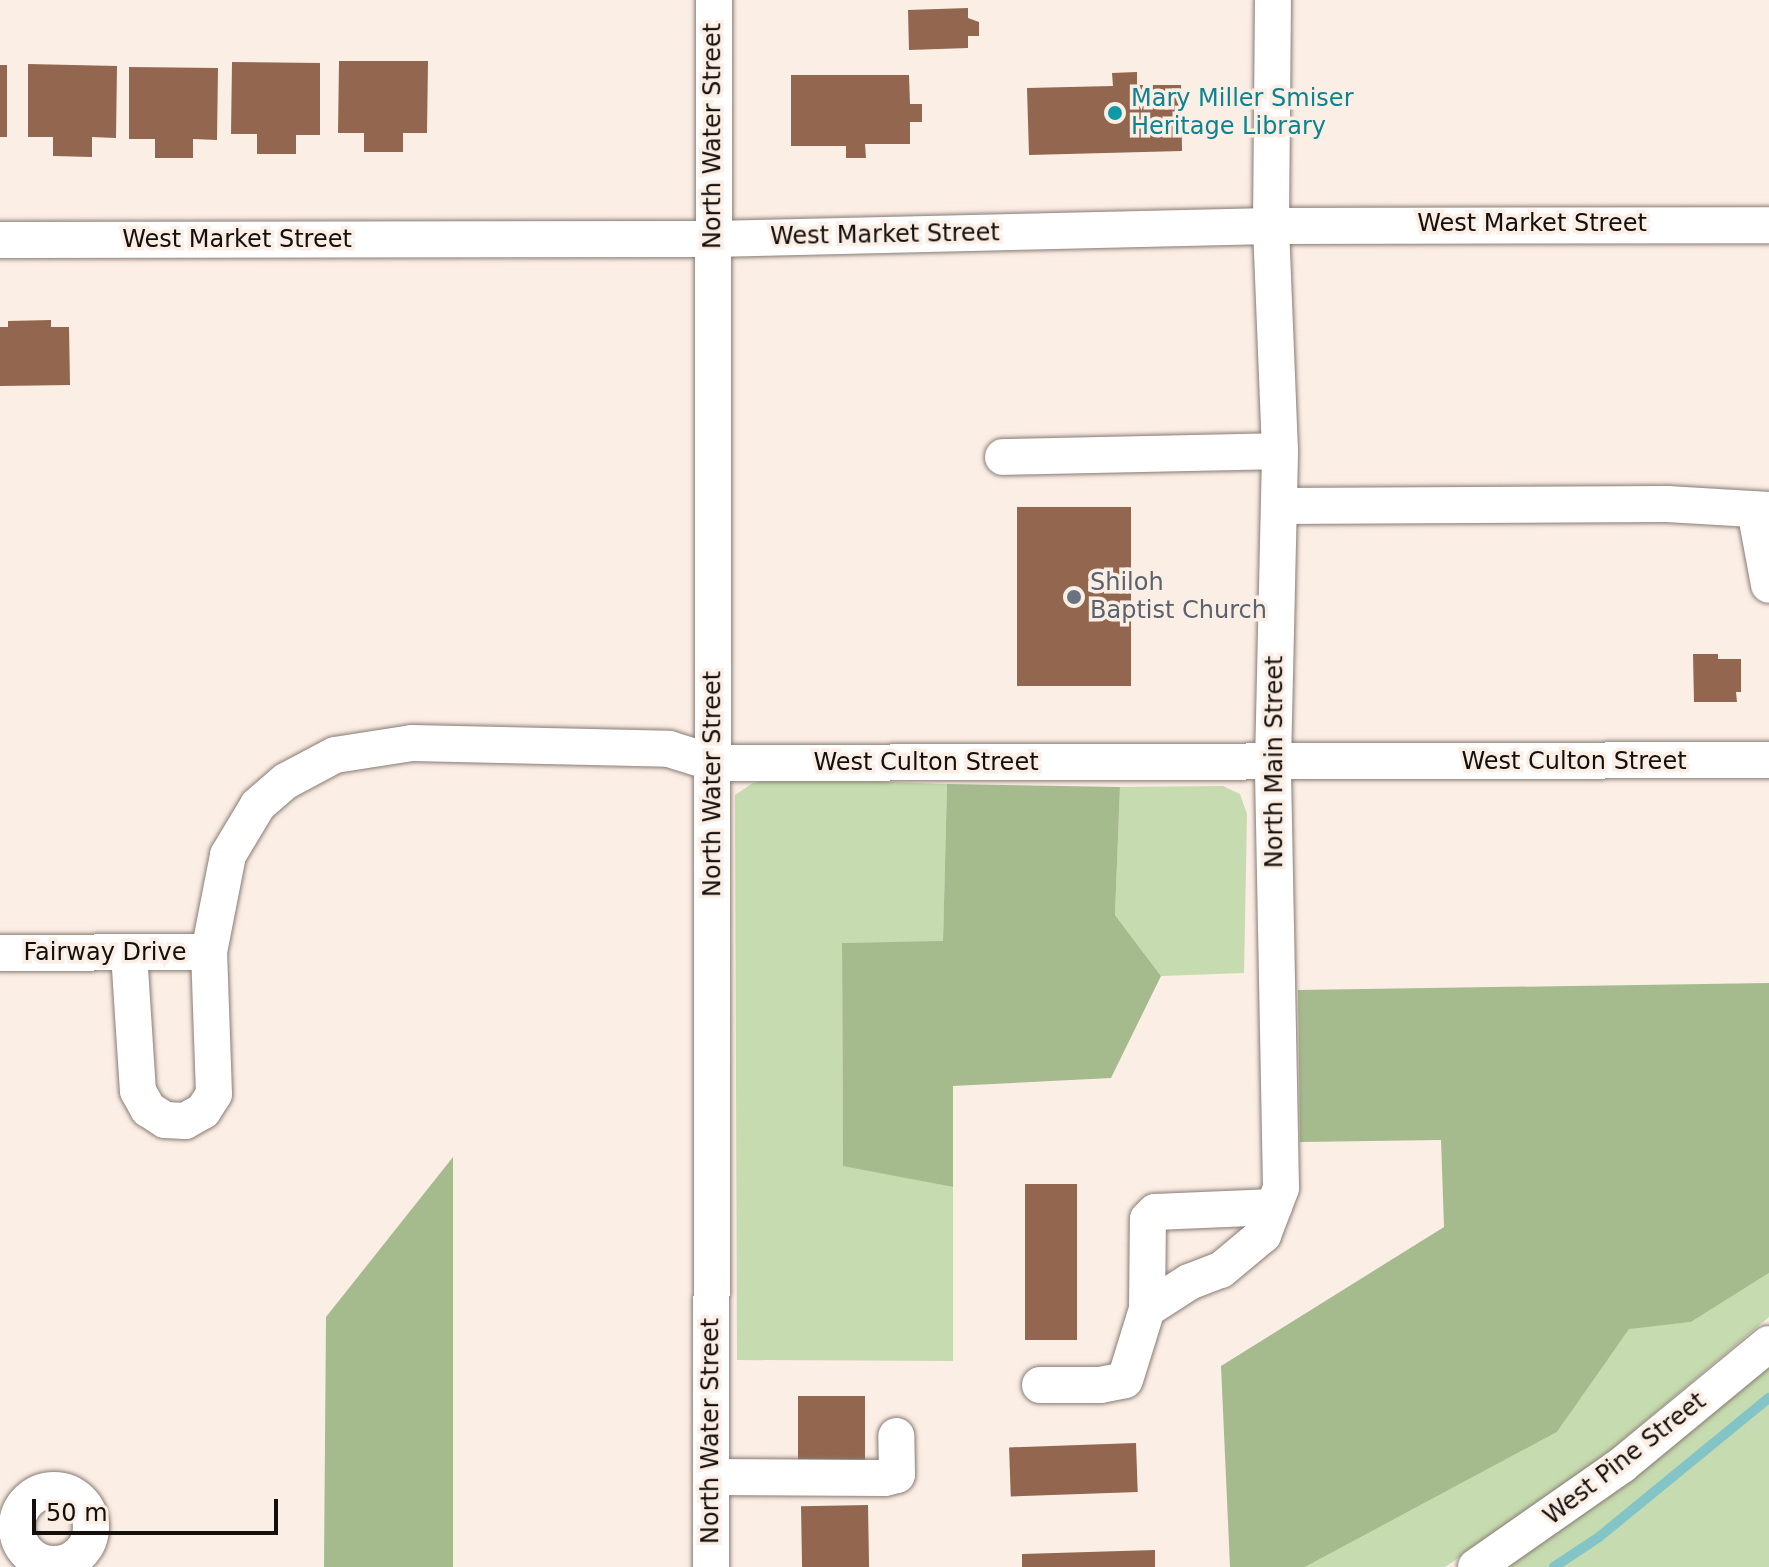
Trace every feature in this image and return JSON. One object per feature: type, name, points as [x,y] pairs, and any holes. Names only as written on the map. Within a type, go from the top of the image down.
[{"type":"street","name":"North Water Street","points":[[711,1567],[714,0]]},
{"type":"street","name":"North Main Street","points":[[1273,0],[1271,226],[1280,451],[1273,763],[1277,1197]]},
{"type":"street","name":"West Market Street","points":[[0,240],[713,239],[1271,226],[1769,225]]},
{"type":"street","points":[[1003,457],[1280,451]]},
{"type":"street","points":[[1279,506],[1667,504],[1762,510],[1769,585]]},
{"type":"street","name":"West Culton Street","points":[[129,953],[138,1091],[148,1109],[165,1120],[185,1121],[203,1111],[214,1094],[209,952],[228,855],[258,805],[286,781],[335,755],[427,743],[669,749],[714,763],[1769,760]]},
{"type":"street","name":"Fairway Drive","points":[[0,953],[209,952]]},
{"type":"street","points":[[1040,1385],[1100,1385],[1125,1380],[1147,1309],[1148,1219],[1155,1212],[1277,1197],[1263,1235],[1221,1270],[1189,1282],[1147,1309]]},
{"type":"street","name":"West Pine Street","points":[[1476,1567],[1622,1465],[1769,1344]]},
{"type":"street","points":[[711,1477],[885,1478],[897,1475],[896,1436]]},
{"type":"green space","points":[[779,778],[947,784],[943,942],[842,943],[843,1165],[953,1187],[953,1361],[737,1360],[735,795],[753,783]]},
{"type":"green space","points":[[947,784],[1120,787],[1115,915],[1161,976],[1111,1078],[953,1086],[953,1187],[843,1166],[842,943],[943,941]]},
{"type":"green space","points":[[1223,786],[1240,794],[1247,814],[1244,973],[1161,976],[1115,915],[1120,787]]},
{"type":"green space","points":[[1769,983],[1769,1273],[1691,1322],[1629,1329],[1557,1432],[1305,1567],[1230,1567],[1221,1366],[1444,1227],[1441,1140],[1300,1142],[1298,990]]},
{"type":"green space","points":[[453,1157],[453,1567],[324,1567],[326,1317]]},
{"type":"green space","points":[[1769,1273],[1769,1317],[1581,1475],[1445,1567],[1305,1567],[1557,1432],[1629,1328],[1691,1322]]},
{"type":"green space","points":[[1769,1366],[1769,1567],[1500,1567]]},
{"type":"building","points":[[968,8],[968,18],[979,22],[979,36],[968,36],[968,48],[909,50],[908,10]]},
{"type":"building","points":[[339,61],[428,61],[427,133],[403,133],[403,152],[364,152],[364,133],[338,133]]},
{"type":"building","points":[[232,62],[320,63],[320,135],[296,135],[296,154],[257,154],[257,134],[231,134]]},
{"type":"building","points":[[28,64],[117,66],[116,138],[92,137],[92,157],[53,156],[53,137],[28,137]]},
{"type":"building","points":[[0,65],[7,65],[7,137],[0,137]]},
{"type":"building","points":[[129,67],[218,68],[217,140],[193,139],[193,158],[155,158],[155,139],[129,139]]},
{"type":"building","points":[[1137,72],[1137,85],[1181,85],[1182,151],[1029,155],[1027,88],[1113,86],[1112,73]]},
{"type":"building","points":[[791,75],[909,75],[910,104],[922,104],[922,122],[910,122],[910,144],[865,144],[866,158],[846,158],[846,146],[791,146]]},
{"type":"building","points":[[51,320],[51,327],[69,327],[70,385],[0,386],[0,327],[8,327],[8,321]]},
{"type":"building","name":"Shiloh Baptist Church","points":[[1017,507],[1131,507],[1131,686],[1017,686]]},
{"type":"building","points":[[1693,654],[1718,654],[1718,659],[1741,659],[1741,692],[1736,692],[1737,702],[1694,702]]},
{"type":"building","points":[[1025,1184],[1077,1184],[1077,1340],[1025,1340]]},
{"type":"building","points":[[798,1396],[865,1396],[865,1474],[798,1474]]},
{"type":"building","points":[[1136,1443],[1138,1492],[1011,1496],[1009,1447]]},
{"type":"building","points":[[868,1505],[869,1567],[802,1567],[801,1506]]},
{"type":"building","points":[[1155,1550],[1155,1567],[1022,1567],[1022,1554]]},
{"type":"waterway","points":[[1554,1567],[1599,1537],[1769,1398]]},
{"type":"place","name":"Mary Miller Smiser Heritage Library","points":[[1115,113]]},
{"type":"place","name":"Shiloh Baptist Church","points":[[1074,597]]}]
